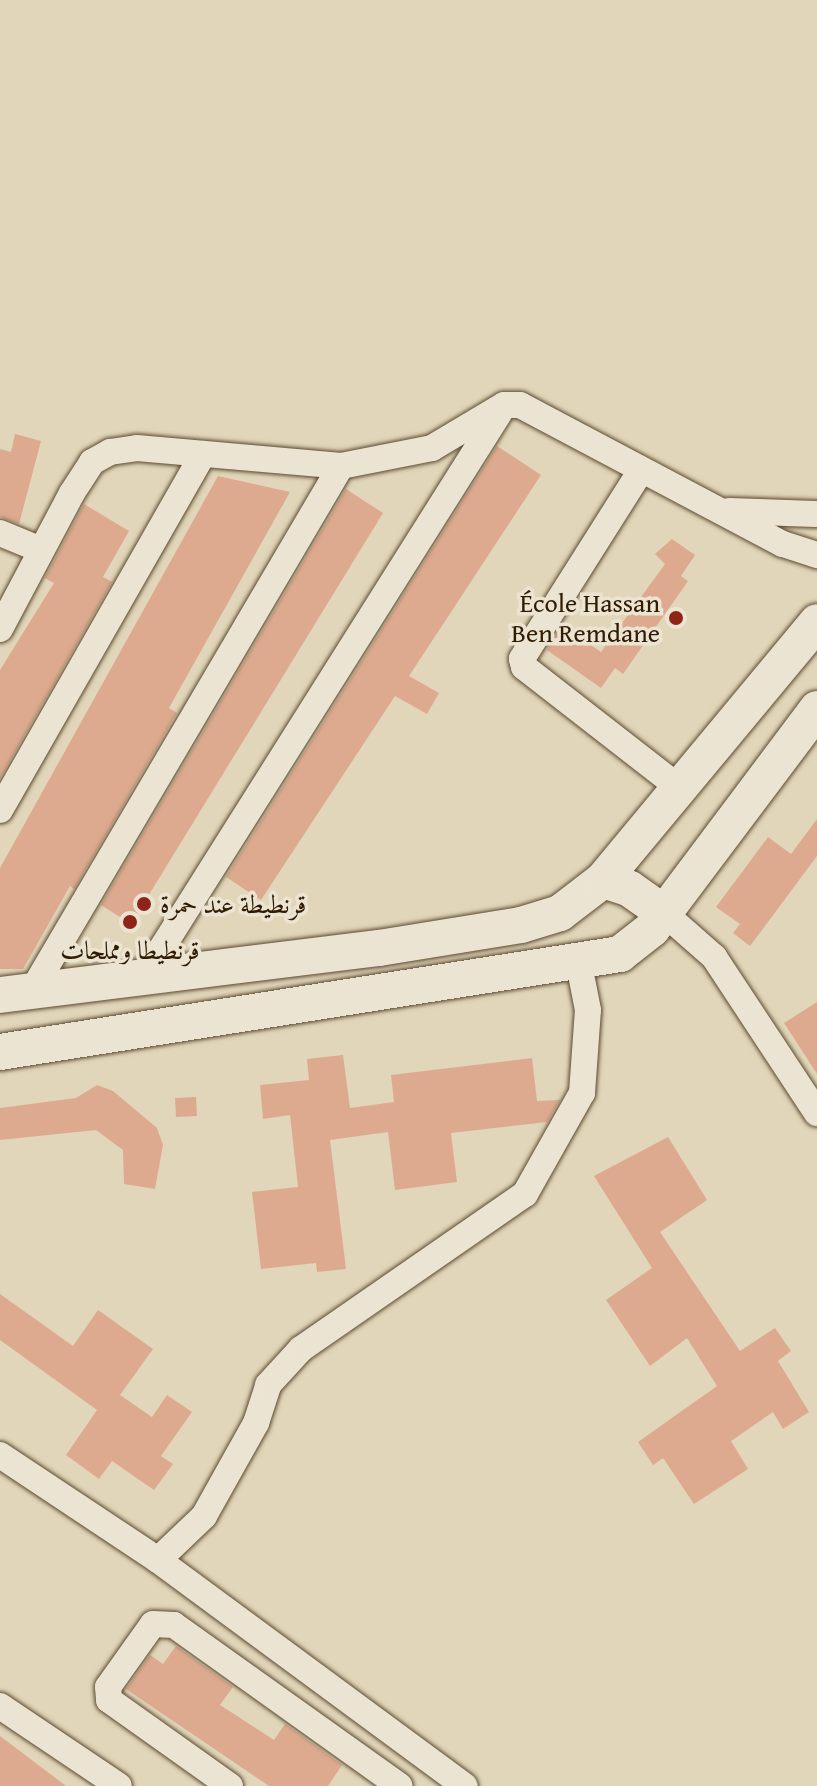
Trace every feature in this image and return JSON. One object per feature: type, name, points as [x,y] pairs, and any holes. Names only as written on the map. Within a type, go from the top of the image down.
[{"type":"street","points":[[143,978],[504,405]]},
{"type":"street","points":[[0,629],[92,462],[110,452],[137,448],[341,466],[432,448],[504,405],[520,405],[712,509],[783,544],[817,555]]},
{"type":"street","points":[[0,810],[203,454]]},
{"type":"street","points":[[16,993],[341,466]]},
{"type":"street","points":[[640,472],[522,659],[524,667],[682,790]]},
{"type":"street","points":[[712,509],[817,514]]},
{"type":"street","points":[[0,533],[41,550]]},
{"type":"street","points":[[16,993],[395,945],[521,925],[560,913],[603,880],[682,790],[817,622]]},
{"type":"street","points":[[0,1052],[380,989],[579,964],[638,943],[664,913],[817,709]]},
{"type":"street","points":[[603,880],[642,896],[714,957],[817,1113]]},
{"type":"street","points":[[158,1560],[204,1516],[256,1423],[268,1385],[301,1349],[525,1194],[582,1093],[588,1010],[579,964],[560,913]]},
{"type":"street","points":[[0,1455],[158,1560],[465,1786]]},
{"type":"street","points":[[230,1786],[109,1700],[108,1687],[153,1624],[174,1625],[400,1786]]},
{"type":"street","points":[[0,1706],[119,1786]]},
{"type":"building","points":[[15,434],[41,441],[19,524],[0,517],[0,449],[11,452]]},
{"type":"building","points":[[497,446],[541,475],[409,676],[439,693],[427,714],[395,696],[261,900],[226,877]]},
{"type":"building","points":[[218,476],[290,492],[169,708],[177,713],[74,889],[70,886],[23,969],[0,969],[0,868]]},
{"type":"building","points":[[346,489],[383,513],[131,924],[101,905]]},
{"type":"building","points":[[84,504],[129,531],[103,577],[112,582],[0,778],[0,670],[54,583],[45,578]]},
{"type":"building","points":[[672,539],[695,555],[681,576],[688,581],[623,674],[615,668],[601,688],[547,650],[557,633],[570,641],[575,634],[601,652],[665,564],[655,554]]},
{"type":"building","points":[[817,819],[817,856],[750,946],[733,933],[740,924],[716,907],[768,837],[791,854]]},
{"type":"building","points":[[817,1002],[817,1074],[784,1023]]},
{"type":"building","points":[[343,1055],[350,1108],[394,1102],[391,1075],[532,1058],[537,1101],[560,1100],[547,1122],[451,1133],[457,1182],[395,1190],[388,1132],[330,1140],[346,1269],[317,1272],[316,1263],[261,1269],[252,1192],[298,1187],[290,1115],[263,1119],[260,1085],[309,1080],[307,1059]]},
{"type":"building","points":[[97,1085],[113,1091],[157,1128],[163,1145],[155,1189],[124,1184],[123,1150],[96,1130],[0,1140],[0,1108],[76,1098]]},
{"type":"building","points":[[196,1097],[197,1116],[176,1117],[175,1098]]},
{"type":"building","points":[[668,1137],[707,1200],[660,1232],[740,1351],[775,1328],[791,1351],[778,1361],[809,1412],[783,1429],[773,1412],[731,1441],[748,1469],[694,1504],[663,1458],[653,1465],[638,1442],[717,1386],[687,1338],[650,1366],[606,1300],[652,1268],[594,1176]]},
{"type":"building","points":[[0,1294],[73,1346],[98,1310],[153,1349],[120,1395],[152,1417],[167,1395],[192,1412],[161,1456],[173,1464],[154,1490],[112,1461],[99,1479],[66,1455],[97,1410],[0,1340]]},
{"type":"building","points":[[176,1646],[233,1687],[220,1705],[274,1740],[285,1724],[342,1765],[328,1786],[269,1786],[126,1689],[150,1655],[163,1664]]},
{"type":"building","points":[[0,1736],[66,1786],[0,1786]]},
{"type":"place","name":"École Hassan Ben Remdane","points":[[676,618]]},
{"type":"place","name":"قرنطيطة عند حمرة","points":[[144,904]]},
{"type":"place","name":"قرنطيطا ومملحات","points":[[130,922]]}]
